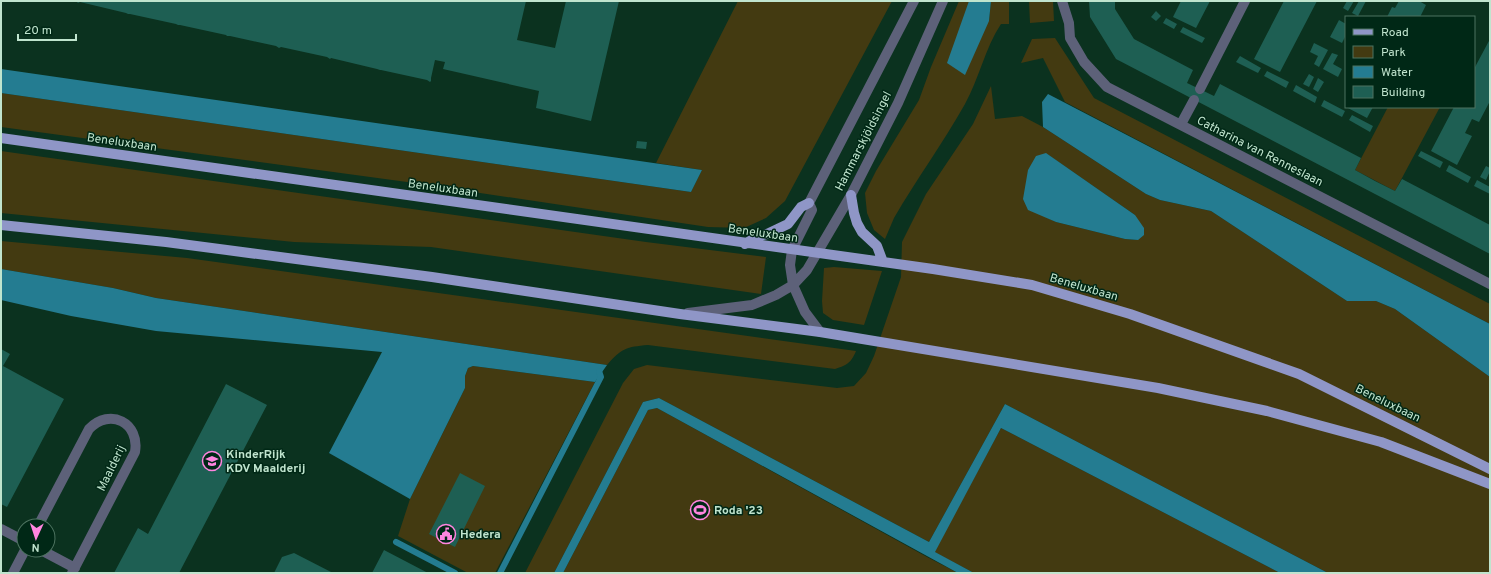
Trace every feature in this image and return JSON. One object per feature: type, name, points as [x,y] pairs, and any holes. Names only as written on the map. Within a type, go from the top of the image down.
[{"type":"main road","name":"Beneluxbaan","points":[[1,138],[745,244],[883,262],[1032,285],[1130,314],[1299,374],[1490,469]]},
{"type":"main road","points":[[851,195],[857,223],[862,232],[877,246],[883,262]]},
{"type":"main road","points":[[745,244],[756,237],[788,224],[801,206],[809,203]]},
{"type":"main road","points":[[1,225],[213,248],[432,277],[680,314],[820,332],[1158,388],[1267,411],[1381,442],[1490,484]]},
{"type":"street","name":"Hammarskjöldsingel","points":[[820,332],[805,312],[792,285],[790,265],[792,250],[812,210],[809,203],[914,1]]},
{"type":"street","name":"Hammarskjöldsingel","points":[[680,314],[752,305],[776,295],[792,285],[807,270],[851,195],[898,103],[943,1]]},
{"type":"street","name":"Catharina van Renneslaan","points":[[1062,1],[1069,24],[1070,38],[1084,62],[1106,87],[1181,124],[1490,284]]},
{"type":"street","points":[[1200,89],[1246,1]]},
{"type":"street","points":[[1181,124],[1194,100]]},
{"type":"street","name":"Maalderij","points":[[42,518],[89,429],[95,423],[109,418],[117,419],[130,427],[136,438],[136,452],[73,570]]},
{"type":"street","points":[[1,529],[16,537]]},
{"type":"street","points":[[13,573],[21,558]]},
{"type":"street","points":[[54,558],[73,570]]},
{"type":"green space","points":[[738,1],[892,1],[785,201],[766,218],[744,228],[708,227],[407,182],[1,127],[1,93],[691,192],[702,170],[656,163]]},
{"type":"green space","points":[[959,1],[969,1],[989,21],[991,1],[1009,1],[1009,24],[1001,24],[995,33],[965,104],[894,218],[885,239],[874,230],[867,213],[865,193],[876,171],[919,100],[931,67]]},
{"type":"green space","points":[[1029,1],[1053,1],[1054,21],[1030,23]]},
{"type":"green space","points":[[1055,38],[1094,98],[1490,304],[1490,324],[1065,102],[1043,58],[1021,63],[1032,39]]},
{"type":"green space","points":[[991,86],[995,119],[1022,116],[1043,127],[1146,194],[1160,200],[1211,211],[1347,301],[1376,301],[1395,309],[1490,377],[1490,573],[1328,573],[1005,404],[929,542],[659,398],[643,402],[554,573],[525,573],[623,383],[634,369],[647,365],[837,388],[854,386],[866,373],[874,356],[901,277],[902,242],[926,194],[973,124]],"holes":[[[1047,154],[1135,215],[1138,240],[1125,239],[1056,222],[1044,216],[1036,157]]]},
{"type":"green space","points":[[1387,108],[1439,108],[1395,191],[1355,170]]},
{"type":"green space","points":[[1,151],[646,242],[766,257],[761,294],[431,247],[294,242],[1,213]]},
{"type":"green space","points":[[1,241],[187,258],[856,351],[848,363],[835,369],[648,345],[625,349],[607,365],[156,298],[113,288],[1,269]]},
{"type":"green space","points":[[834,267],[882,271],[864,325],[833,320],[823,313],[822,301],[824,268]]},
{"type":"green space","points":[[473,366],[595,382],[495,573],[468,573],[398,536],[410,499],[465,388],[465,376],[468,368]]},
{"type":"green space","points":[[657,408],[958,573],[563,573],[648,410]]},
{"type":"green space","points":[[1001,428],[1280,573],[974,573],[934,552]]},
{"type":"water","points":[[969,1],[991,1],[989,21],[965,75],[947,63]]},
{"type":"water","points":[[1,69],[702,170],[691,192],[1,93]]},
{"type":"water","points":[[1048,94],[1490,324],[1490,377],[1395,309],[1376,301],[1347,301],[1211,211],[1160,200],[1146,194],[1043,127],[1042,102]]},
{"type":"water","points":[[1046,153],[1135,215],[1144,228],[1144,235],[1138,240],[1125,239],[1056,222],[1028,210],[1023,199],[1028,170],[1036,156]]},
{"type":"water","points":[[1,269],[113,288],[156,298],[607,365],[595,382],[473,366],[468,368],[465,376],[465,388],[410,499],[329,453],[382,352],[156,331],[71,316],[1,300]]},
{"type":"water","points":[[659,398],[929,542],[1005,404],[1328,573],[1280,573],[1001,428],[935,552],[974,573],[958,573],[657,408],[648,410],[563,573],[554,573],[643,402]]},
{"type":"building","points":[[76,1],[526,1],[517,40],[555,48],[566,1],[619,1],[591,121],[536,108],[539,91],[443,69],[445,62],[435,60],[430,82],[427,80],[330,59],[327,57],[281,47],[279,48],[276,46],[80,2],[78,3]]},
{"type":"building","points":[[1089,1],[1115,1],[1115,9],[1134,39],[1193,70],[1187,83],[1214,96],[1220,84],[1361,158],[1355,170],[1375,181],[1395,191],[1402,179],[1490,225],[1490,254],[1116,59],[1090,17]]},
{"type":"building","points":[[1181,1],[1210,1],[1196,28],[1173,17]]},
{"type":"building","points":[[1284,1],[1317,1],[1280,72],[1254,59]]},
{"type":"building","points":[[1347,1],[1354,1],[1348,11],[1343,8]]},
{"type":"building","points":[[1359,1],[1366,1],[1358,16],[1352,13]]},
{"type":"building","points":[[1399,1],[1419,1],[1426,5],[1420,16],[1388,16],[1392,7],[1395,8]]},
{"type":"building","points":[[1156,11],[1161,16],[1156,21],[1151,17]]},
{"type":"building","points":[[1166,18],[1177,24],[1174,29],[1163,23]]},
{"type":"building","points":[[1339,20],[1345,23],[1345,37],[1342,43],[1330,37]]},
{"type":"building","points":[[1183,27],[1205,38],[1202,43],[1180,32]]},
{"type":"building","points":[[1490,39],[1490,101],[1479,122],[1472,119],[1465,133],[1472,136],[1457,165],[1431,151],[1453,108],[1475,108],[1475,67]]},
{"type":"building","points":[[1314,43],[1328,50],[1319,67],[1314,64],[1318,56],[1310,52]]},
{"type":"building","points":[[1332,53],[1338,55],[1333,64],[1342,69],[1338,77],[1323,69]]},
{"type":"building","points":[[1240,56],[1261,68],[1258,73],[1236,62]]},
{"type":"building","points":[[1267,71],[1289,82],[1286,88],[1264,76]]},
{"type":"building","points":[[1309,74],[1314,77],[1309,87],[1303,84]]},
{"type":"building","points":[[1318,78],[1324,82],[1318,92],[1313,89]]},
{"type":"building","points":[[1296,85],[1317,97],[1315,103],[1293,91]]},
{"type":"building","points":[[1324,100],[1345,111],[1342,117],[1321,106]]},
{"type":"building","points":[[1348,108],[1372,108],[1367,118]]},
{"type":"building","points":[[1352,115],[1373,126],[1370,132],[1349,120]]},
{"type":"building","points":[[637,141],[647,142],[646,149],[636,148]]},
{"type":"building","points":[[1421,151],[1443,162],[1440,168],[1418,156]]},
{"type":"building","points":[[1449,165],[1471,177],[1468,183],[1446,171]]},
{"type":"building","points":[[1486,166],[1490,168],[1490,171],[1486,180],[1480,177]]},
{"type":"building","points":[[1477,180],[1490,187],[1490,194],[1474,186]]},
{"type":"building","points":[[1,349],[10,354],[3,366],[64,399],[7,507],[1,504]]},
{"type":"building","points":[[226,384],[267,405],[179,573],[114,573],[138,528],[148,534]]},
{"type":"building","points":[[460,473],[485,486],[455,547],[429,534]]},
{"type":"building","points":[[384,550],[428,573],[372,573]]},
{"type":"building","points":[[294,553],[333,573],[274,573],[282,557]]},
{"type":"waterway","points":[[500,573],[601,377],[599,371]]},
{"type":"waterway","points":[[396,542],[455,573]]},
{"type":"place","name":"KinderRijk KDV Maalderij","points":[[212,461]]},
{"type":"place","name":"Roda '23","points":[[700,510]]},
{"type":"place","name":"Hedera","points":[[446,534]]}]
